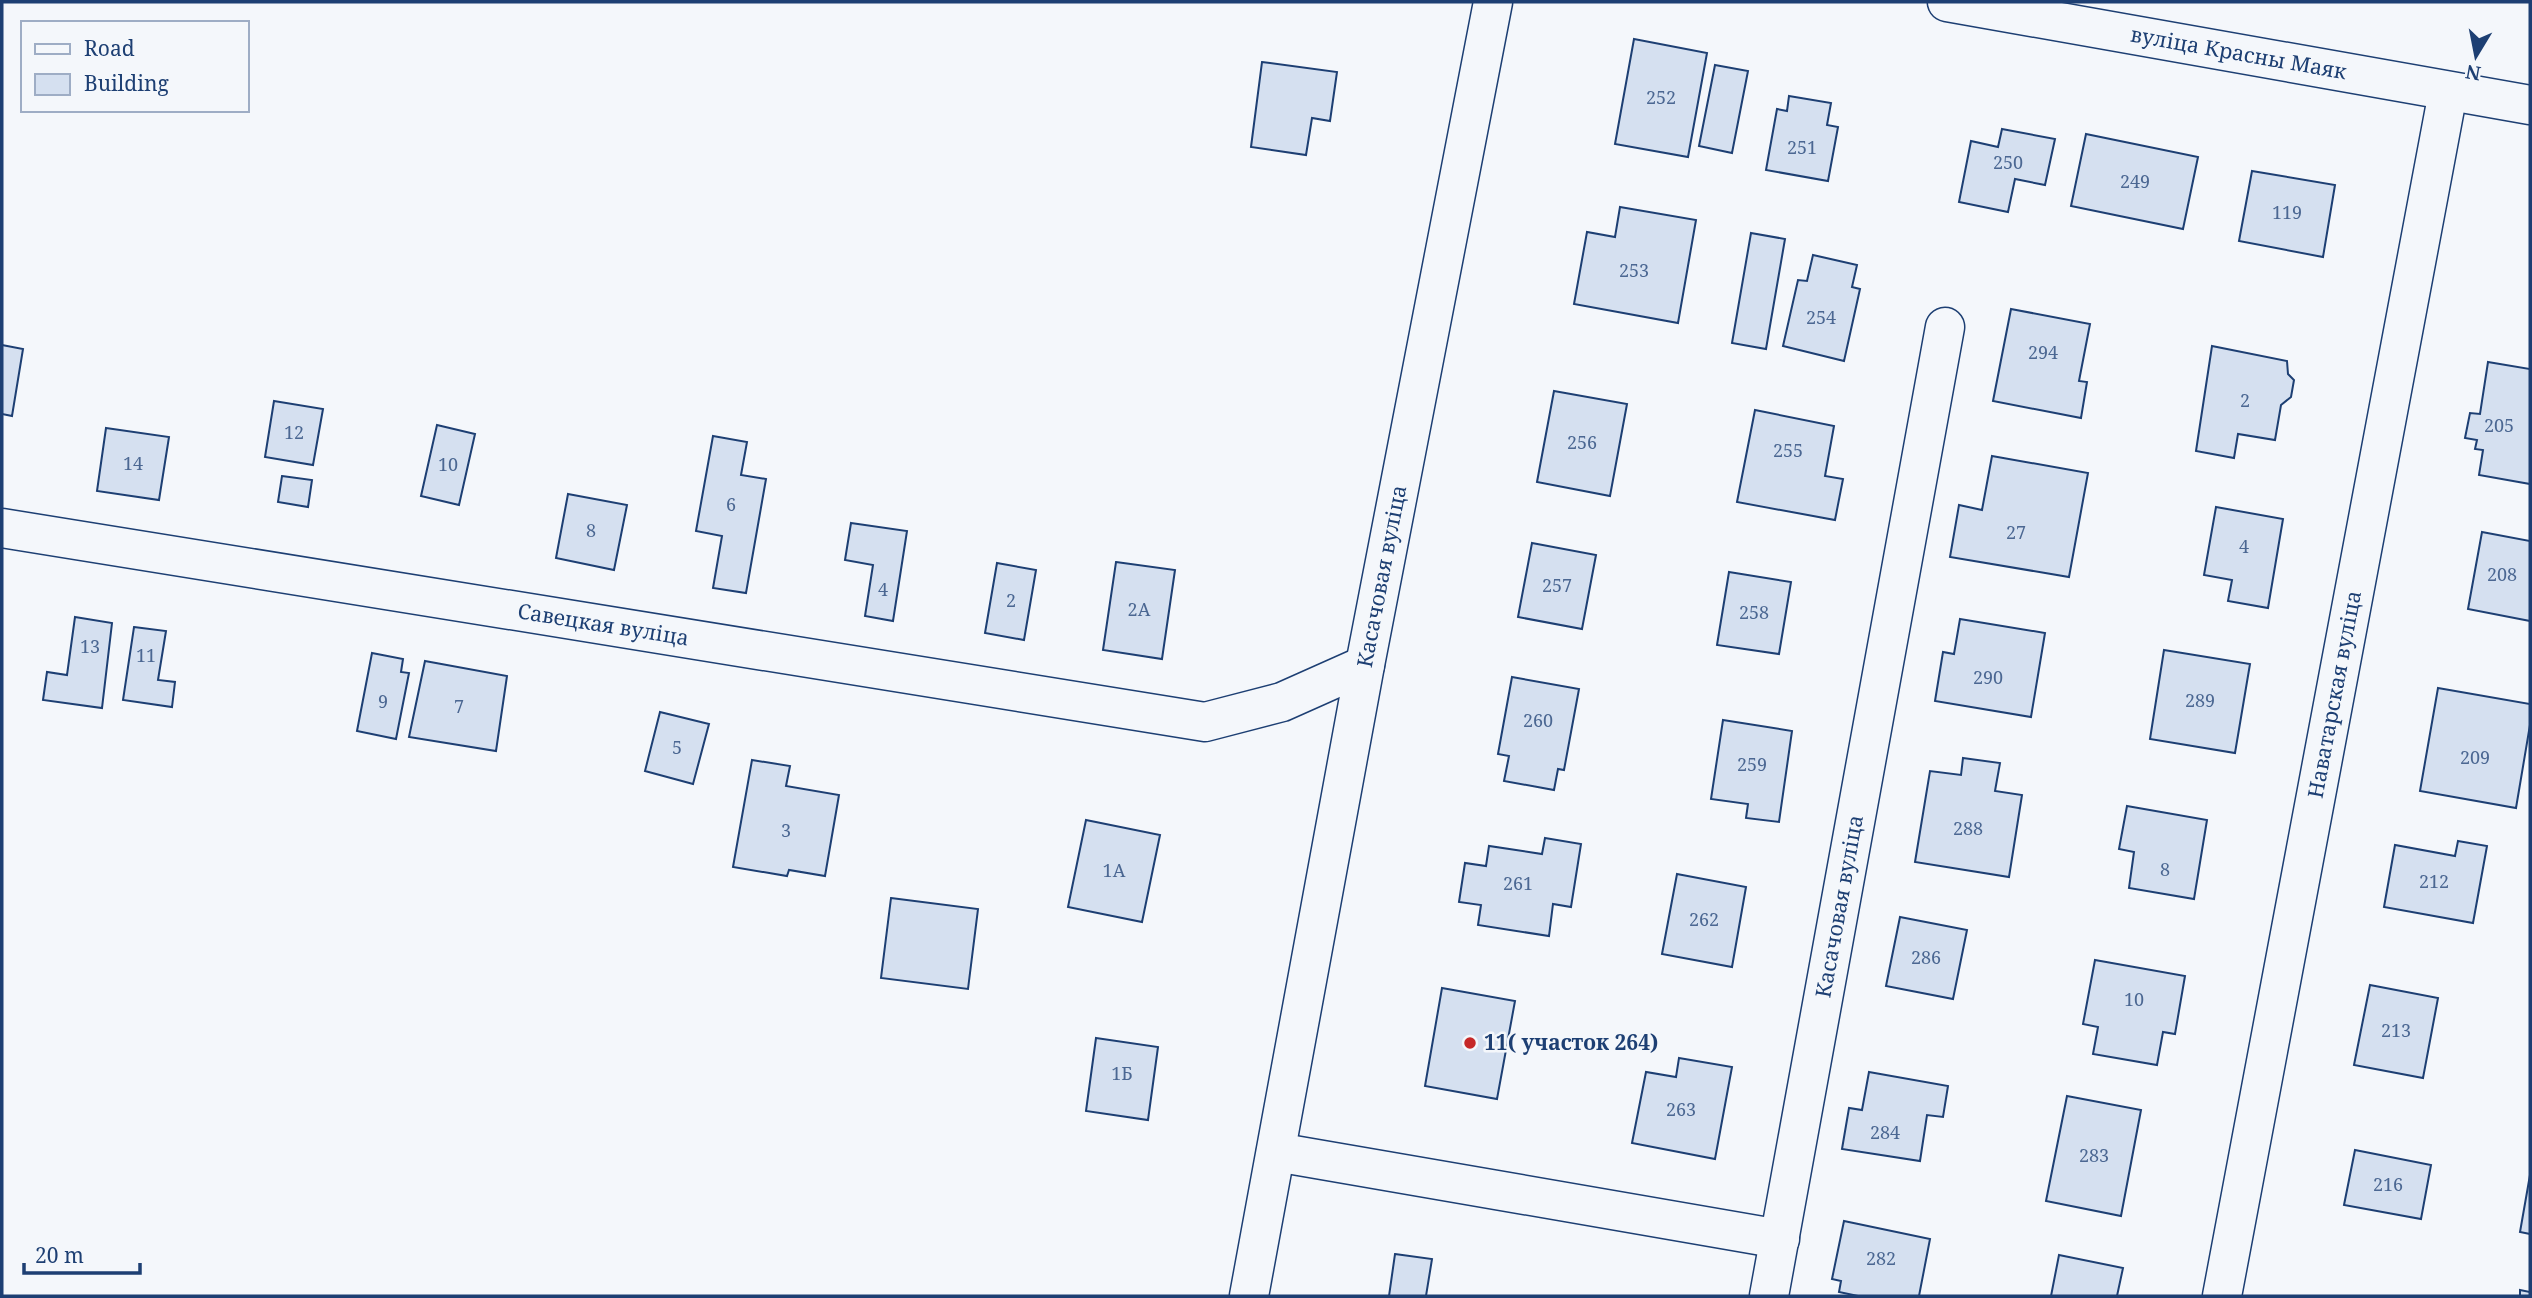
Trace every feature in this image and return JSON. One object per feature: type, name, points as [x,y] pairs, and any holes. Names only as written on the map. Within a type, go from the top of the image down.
[{"type":"street","name":"Касачовая вуліца","points":[[1249,1296],[1365,665],[1493,2]]},
{"type":"street","name":"вуліца Красны Маяк","points":[[1947,2],[2530,105]]},
{"type":"street","name":"Наватарская вуліца","points":[[2222,1296],[2448,92]]},
{"type":"street","name":"Касачовая вуліца","points":[[1769,1296],[1945,327]]},
{"type":"street","name":"Савецкая вуліца","points":[[2,528],[1205,722],[1282,702],[1365,665]]},
{"type":"street","points":[[1276,1152],[1780,1239]]},
{"type":"building","points":[[1634,39],[1707,53],[1688,157],[1615,144]]},
{"type":"building","points":[[1262,62],[1337,72],[1330,121],[1312,118],[1306,155],[1251,147]]},
{"type":"building","points":[[1715,65],[1748,71],[1732,153],[1699,146]]},
{"type":"building","points":[[1789,96],[1831,103],[1827,125],[1838,127],[1828,181],[1766,170],[1777,109],[1787,111]]},
{"type":"building","points":[[2002,129],[2055,139],[2045,185],[2015,179],[2008,212],[1959,202],[1971,141],[1998,147]]},
{"type":"building","points":[[2086,134],[2198,157],[2183,229],[2071,206]]},
{"type":"building","points":[[2252,171],[2335,185],[2323,257],[2239,241]]},
{"type":"building","points":[[1620,207],[1696,220],[1678,323],[1574,304],[1587,232],[1615,237]]},
{"type":"building","points":[[1751,233],[1785,239],[1766,349],[1732,343]]},
{"type":"building","points":[[1813,255],[1857,265],[1852,287],[1860,289],[1844,361],[1783,346],[1798,280],[1807,281]]},
{"type":"building","points":[[2011,309],[2090,324],[2079,381],[2087,382],[2081,418],[1993,401]]},
{"type":"building","points":[[2,345],[23,349],[12,416],[2,414]]},
{"type":"building","points":[[2212,346],[2287,361],[2288,374],[2294,380],[2291,397],[2281,405],[2275,440],[2238,434],[2234,458],[2196,451]]},
{"type":"building","points":[[2488,362],[2530,369],[2530,484],[2479,475],[2483,450],[2475,449],[2477,440],[2465,438],[2470,413],[2480,414]]},
{"type":"building","points":[[1554,391],[1627,404],[1610,496],[1537,482]]},
{"type":"building","points":[[274,401],[323,409],[313,465],[265,457]]},
{"type":"building","points":[[1755,410],[1834,426],[1825,476],[1843,479],[1835,520],[1737,502]]},
{"type":"building","points":[[437,425],[475,434],[459,505],[421,496]]},
{"type":"building","points":[[106,428],[169,437],[159,500],[97,491]]},
{"type":"building","points":[[713,436],[747,442],[741,475],[766,479],[746,593],[713,588],[722,536],[696,531]]},
{"type":"building","points":[[1992,456],[2088,473],[2069,577],[1950,557],[1959,505],[1982,510]]},
{"type":"building","points":[[282,476],[312,480],[308,507],[278,502]]},
{"type":"building","points":[[568,494],[627,505],[614,570],[556,558]]},
{"type":"building","points":[[2216,507],[2283,519],[2268,608],[2228,601],[2232,580],[2204,575]]},
{"type":"building","points":[[851,523],[907,531],[893,621],[865,616],[873,565],[845,560]]},
{"type":"building","points":[[2482,532],[2530,541],[2530,621],[2468,609]]},
{"type":"building","points":[[1532,543],[1596,555],[1582,629],[1518,617]]},
{"type":"building","points":[[1116,562],[1175,570],[1162,659],[1103,650]]},
{"type":"building","points":[[997,563],[1036,570],[1024,640],[985,633]]},
{"type":"building","points":[[1729,572],[1791,582],[1779,654],[1717,645]]},
{"type":"building","points":[[75,617],[112,623],[102,708],[43,700],[47,672],[67,675]]},
{"type":"building","points":[[1960,619],[2045,633],[2031,717],[1935,701],[1943,652],[1954,654]]},
{"type":"building","points":[[134,627],[166,631],[158,680],[175,682],[172,707],[123,700]]},
{"type":"building","points":[[2164,650],[2250,664],[2235,753],[2150,739]]},
{"type":"building","points":[[372,653],[403,659],[401,672],[409,673],[396,739],[357,731]]},
{"type":"building","points":[[425,661],[507,676],[496,751],[409,737]]},
{"type":"building","points":[[1512,677],[1579,689],[1564,770],[1558,769],[1554,790],[1504,781],[1509,756],[1498,754]]},
{"type":"building","points":[[2438,688],[2530,704],[2530,725],[2516,808],[2420,791]]},
{"type":"building","points":[[660,712],[709,724],[693,784],[645,771]]},
{"type":"building","points":[[1723,720],[1792,731],[1779,822],[1746,818],[1748,804],[1711,799]]},
{"type":"building","points":[[1963,758],[2000,763],[1995,791],[2022,795],[2009,877],[1915,862],[1930,771],[1961,775]]},
{"type":"building","points":[[752,760],[790,766],[786,786],[839,795],[825,876],[789,870],[787,876],[733,867]]},
{"type":"building","points":[[2127,806],[2207,820],[2194,899],[2129,888],[2134,852],[2119,849]]},
{"type":"building","points":[[1086,820],[1160,835],[1142,922],[1068,907]]},
{"type":"building","points":[[1545,838],[1581,844],[1571,907],[1553,904],[1549,936],[1478,925],[1481,905],[1459,902],[1465,863],[1486,866],[1489,846],[1542,854]]},
{"type":"building","points":[[2458,841],[2487,846],[2473,923],[2384,907],[2395,845],[2455,856]]},
{"type":"building","points":[[1677,874],[1746,887],[1732,967],[1662,954]]},
{"type":"building","points":[[891,898],[978,909],[968,989],[881,978]]},
{"type":"building","points":[[1900,917],[1967,930],[1953,999],[1886,986]]},
{"type":"building","points":[[2095,960],[2185,976],[2175,1034],[2163,1032],[2157,1065],[2093,1054],[2098,1027],[2083,1024]]},
{"type":"building","points":[[2370,985],[2438,998],[2423,1078],[2354,1065]]},
{"type":"building","name":"11( участок 264)","points":[[1442,988],[1515,1001],[1497,1099],[1425,1086]]},
{"type":"building","points":[[1096,1038],[1158,1047],[1148,1120],[1086,1111]]},
{"type":"building","points":[[1679,1058],[1732,1067],[1715,1159],[1632,1143],[1646,1072],[1676,1077]]},
{"type":"building","points":[[1869,1072],[1948,1086],[1943,1117],[1927,1115],[1920,1161],[1842,1149],[1849,1108],[1862,1110]]},
{"type":"building","points":[[2067,1096],[2141,1110],[2121,1216],[2046,1201]]},
{"type":"building","points":[[2355,1150],[2431,1165],[2421,1219],[2344,1205]]},
{"type":"building","points":[[2530,1175],[2530,1234],[2520,1232]]},
{"type":"building","points":[[1844,1221],[1930,1239],[1919,1296],[1858,1296],[1839,1292],[1841,1281],[1832,1279]]},
{"type":"building","points":[[1395,1254],[1432,1259],[1426,1296],[1389,1296]]},
{"type":"building","points":[[2059,1255],[2123,1268],[2117,1296],[2051,1296]]},
{"type":"building","points":[[2520,1290],[2530,1292],[2530,1296],[2520,1296]]},
{"type":"place","name":"11( участок 264)","points":[[1470,1043]]}]
